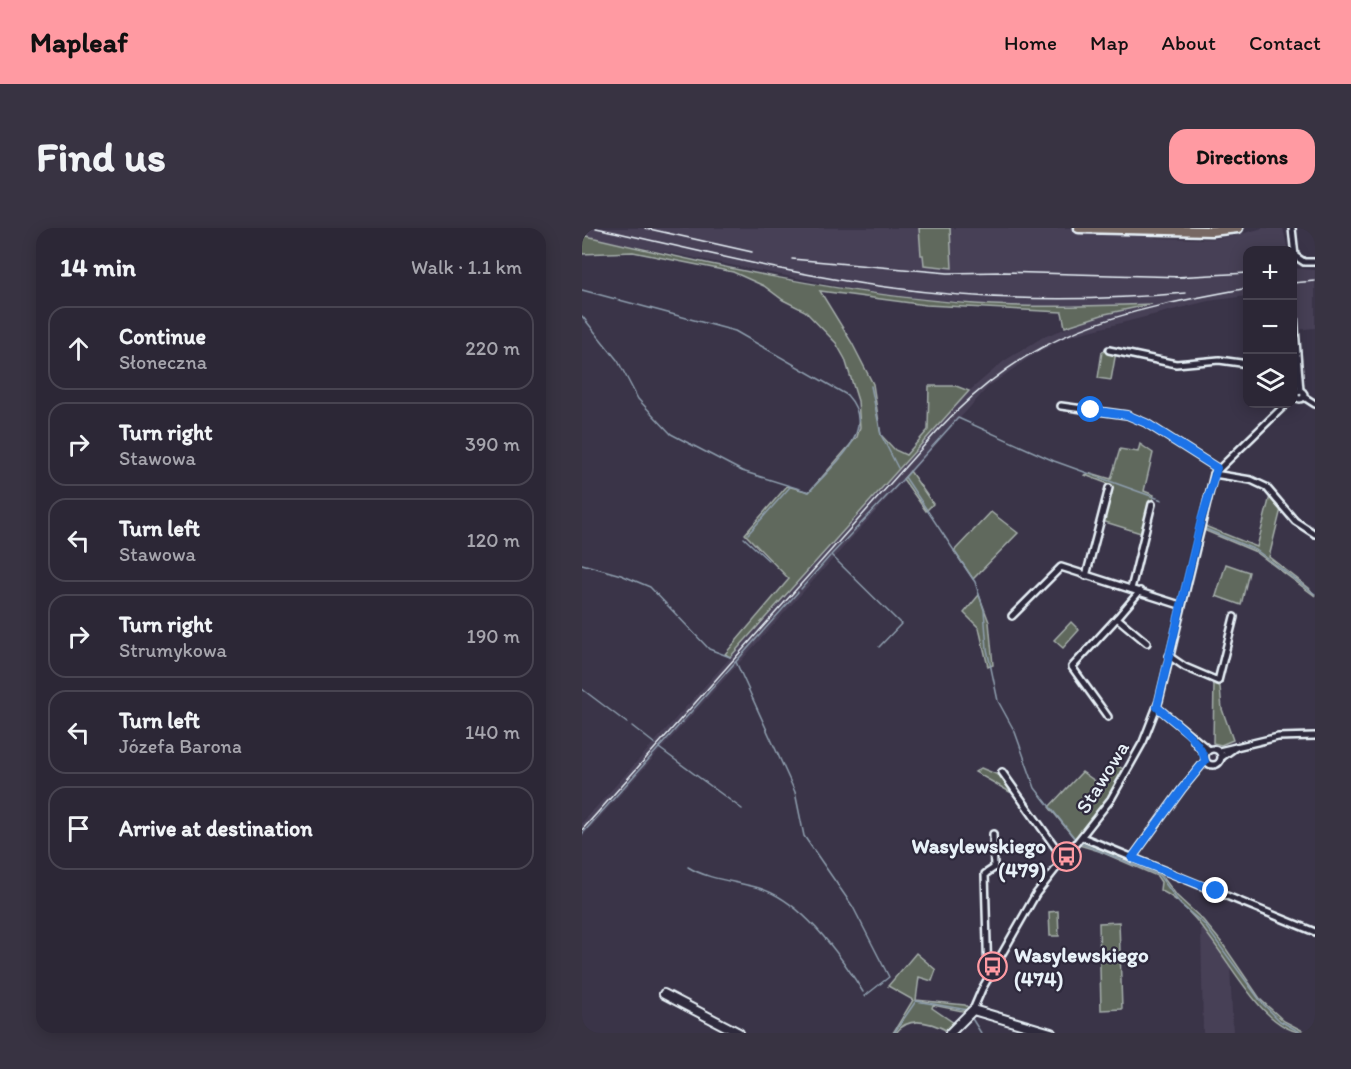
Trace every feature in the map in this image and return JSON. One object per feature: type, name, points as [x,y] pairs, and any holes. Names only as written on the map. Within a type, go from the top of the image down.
[{"type":"main road","points":[[1079,228],[1211,231],[1238,228]]},
{"type":"street","points":[[1291,229],[1295,256],[1304,262],[1315,262]]},
{"type":"street","points":[[1109,350],[1176,364],[1219,360],[1243,363]]},
{"type":"street","points":[[1297,396],[1304,393],[1304,397],[1315,404]]},
{"type":"street","points":[[1061,406],[1127,415],[1146,423],[1217,468]]},
{"type":"street","name":"Stawowa","points":[[970,1012],[1036,894],[1125,778],[1157,707],[1180,605],[1214,474],[1217,468],[1282,408]]},
{"type":"street","points":[[1214,474],[1251,480],[1266,487],[1295,520],[1315,534]]},
{"type":"street","points":[[1086,576],[1109,488]]},
{"type":"street","points":[[1131,589],[1152,504]]},
{"type":"street","points":[[1012,616],[1061,567],[1180,605]]},
{"type":"street","points":[[1108,717],[1072,667],[1140,591]]},
{"type":"street","points":[[1169,656],[1185,667],[1218,681],[1234,617]]},
{"type":"street","points":[[1117,618],[1147,643]]},
{"type":"street","points":[[1157,707],[1207,752],[1220,754],[1236,747],[1278,737],[1315,736]]},
{"type":"street","points":[[1207,752],[1207,763]]},
{"type":"street","points":[[1207,763],[1216,765],[1220,754]]},
{"type":"street","points":[[1132,858],[1195,773],[1207,763]]},
{"type":"street","points":[[1002,772],[1063,858]]},
{"type":"street","points":[[988,979],[985,874],[994,868],[993,834]]},
{"type":"street","points":[[1082,837],[1315,932]]},
{"type":"street","points":[[664,994],[739,1033]]},
{"type":"street","points":[[950,1033],[970,1012],[1051,1033]]},
{"type":"shaded area","points":[[582,228],[1079,228],[1142,230],[1156,238],[1211,239],[1263,228],[1283,228],[1287,246],[1243,246],[1243,297],[1208,301],[1066,337],[1027,359],[988,387],[582,837],[582,823],[969,391],[1004,361],[1043,337],[1105,314],[1146,305],[1007,306],[883,295],[582,235]]},
{"type":"shaded area","points":[[1297,268],[1315,270],[1315,328],[1297,330]]},
{"type":"shaded area","points":[[1201,923],[1230,964],[1233,1033],[1203,1033]]},
{"type":"green space","points":[[919,228],[950,228],[952,268],[924,265]]},
{"type":"green space","points":[[582,235],[777,277],[925,300],[1019,306],[1152,304],[1105,314],[1065,327],[1062,312],[926,305],[820,291],[852,343],[873,384],[881,435],[895,450],[906,455],[928,430],[929,386],[956,386],[969,391],[730,657],[725,654],[789,579],[745,534],[787,486],[809,492],[857,437],[860,427],[858,401],[845,359],[836,343],[805,311],[783,300],[764,286],[733,272],[633,252],[582,254]]},
{"type":"green space","points":[[1109,350],[1116,352],[1111,380],[1098,378],[1102,352]]},
{"type":"green space","points":[[1140,444],[1153,453],[1144,491],[1154,495],[1144,534],[1102,521],[1111,485],[1085,475],[1091,473],[1111,479],[1120,449],[1138,452]]},
{"type":"green space","points":[[910,471],[933,504],[926,511],[903,479]]},
{"type":"green space","points":[[1271,492],[1282,505],[1269,557],[1309,588],[1315,596],[1256,552],[1199,528],[1200,524],[1257,547]]},
{"type":"green space","points":[[991,512],[1018,533],[973,579],[954,551]]},
{"type":"green space","points":[[1226,564],[1249,572],[1241,605],[1216,596]]},
{"type":"green space","points":[[979,595],[989,622],[993,665],[988,667],[979,628],[964,613]]},
{"type":"green space","points":[[1071,622],[1079,630],[1063,648],[1054,640]]},
{"type":"green space","points":[[1214,682],[1220,687],[1222,709],[1233,740],[1221,745],[1213,743]]},
{"type":"green space","points":[[1115,765],[1128,771],[1082,836],[1160,873],[1177,896],[1203,920],[1222,943],[1261,1000],[1284,1021],[1307,1033],[1287,1028],[1268,1014],[1250,995],[1199,923],[1180,904],[1160,890],[1161,882],[1157,876],[1099,851],[1079,845],[1081,837],[1075,839],[1049,807],[1082,772],[1101,785]]},
{"type":"green space","points":[[981,768],[998,775],[1002,773],[1014,789],[1010,792],[975,772]]},
{"type":"green space","points":[[1058,911],[1059,936],[1050,936],[1049,912]]},
{"type":"green space","points":[[1119,922],[1122,1009],[1101,1010],[1099,923]]},
{"type":"green space","points":[[916,953],[936,970],[932,981],[919,977],[916,1000],[965,1005],[970,1009],[967,1012],[933,1005],[932,1008],[957,1025],[950,1032],[929,1023],[914,1022],[893,1033],[913,1000],[888,986]]},
{"type":"waterway","points":[[582,290],[735,331],[847,395],[856,408],[858,421],[856,434],[841,458],[810,491]]},
{"type":"waterway","points":[[582,316],[618,361],[638,399],[671,434],[742,471],[809,492]]},
{"type":"waterway","points":[[871,386],[881,435],[898,468]]},
{"type":"waterway","points":[[1076,840],[1035,788],[1015,732],[998,701],[987,649],[984,610],[975,582],[905,477],[958,418],[1054,461],[1162,500]]},
{"type":"waterway","points":[[879,647],[901,624],[831,555],[904,478]]},
{"type":"waterway","points":[[748,534],[790,487]]},
{"type":"waterway","points":[[1203,528],[1256,550],[1315,594]]},
{"type":"waterway","points":[[744,538],[768,560]]},
{"type":"waterway","points":[[801,589],[830,556]]},
{"type":"waterway","points":[[582,564],[621,575],[650,587],[709,649],[730,657]]},
{"type":"waterway","points":[[582,834],[798,592]]},
{"type":"waterway","points":[[736,662],[795,792],[804,836],[853,907],[889,977],[865,996]]},
{"type":"waterway","points":[[582,689],[627,723]]},
{"type":"waterway","points":[[632,726],[655,744]]},
{"type":"waterway","points":[[659,748],[742,809]]},
{"type":"waterway","points":[[1080,843],[1159,875],[1181,905],[1204,924],[1262,1003],[1280,1021],[1302,1033]]},
{"type":"waterway","points":[[688,867],[714,878],[759,888],[790,905],[819,931],[844,962],[863,992]]},
{"type":"waterway","points":[[894,1033],[916,1001],[968,1010]]},
{"type":"waterway","points":[[971,1017],[981,1033]]},
{"type":"railway","points":[[596,228],[813,275],[924,292],[1036,299],[1111,298],[1186,293]]},
{"type":"railway","points":[[645,228],[752,252]]},
{"type":"railway","points":[[792,259],[948,273],[1003,272],[1184,277]]},
{"type":"railway","points":[[1175,277],[1243,273]]},
{"type":"railway","points":[[1297,283],[1315,281]]},
{"type":"railway","points":[[582,830],[938,430],[973,396],[1008,369],[1043,347],[1079,330],[1158,306],[1243,289]]},
{"type":"place","name":"Wasylewskiego (479)","points":[[1067,857]]},
{"type":"place","name":"Wasylewskiego (474)","points":[[993,966]]},
{"type":"route","points":[[1091,410],[1127,415],[1146,423],[1217,468],[1201,520],[1157,707],[1194,739],[1205,754],[1205,761],[1188,780],[1132,858],[1216,891]]}]
